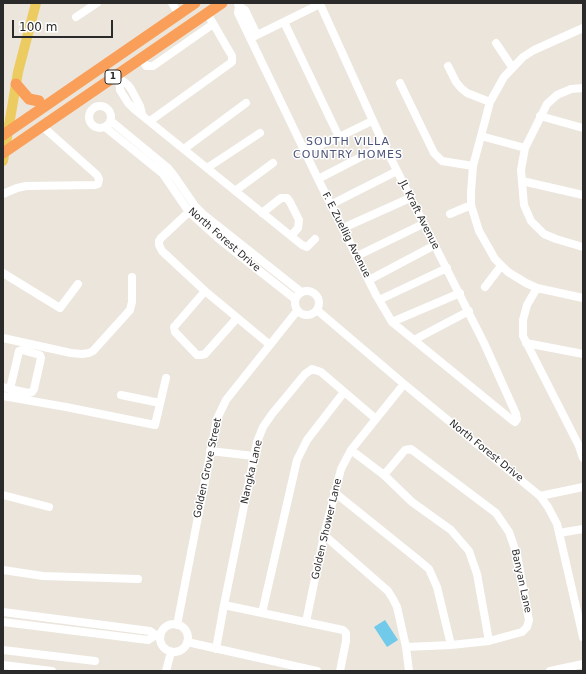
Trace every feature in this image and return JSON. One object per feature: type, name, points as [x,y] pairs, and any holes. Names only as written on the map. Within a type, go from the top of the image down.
[{"type":"highway","name":"1","points":[[3,152],[170,25],[195,3]]},
{"type":"highway","name":"1","points":[[3,134],[170,25],[222,3]]},
{"type":"highway","name":"1","points":[[6,124],[148,27],[177,5]]},
{"type":"highway","name":"1","points":[[3,152],[86,96],[118,77],[208,8]]},
{"type":"highway","points":[[148,27],[160,45]]},
{"type":"highway","points":[[104,57],[118,77]]},
{"type":"highway","points":[[74,77],[86,96]]},
{"type":"highway","points":[[16,84],[29,99],[39,101]]},
{"type":"highway","points":[[50,94],[62,112]]},
{"type":"highway","points":[[30,108],[42,126]]},
{"type":"main road","points":[[3,152],[6,124],[21,58],[36,3]]},
{"type":"street","points":[[76,17],[97,3]]},
{"type":"street","name":"JL Kraft Avenue","points":[[284,22],[320,4],[384,145],[423,224],[469,311],[516,414],[517,420],[515,422],[512,420]]},
{"type":"street","name":"F. E Zuellig Avenue","points":[[238,5],[238,13],[254,36],[330,205],[392,322],[512,420]]},
{"type":"street","points":[[150,121],[231,63],[233,60],[213,24],[208,8]]},
{"type":"street","points":[[254,36],[284,22],[339,137]]},
{"type":"street","points":[[141,58],[146,66],[153,66],[213,24]]},
{"type":"street","points":[[583,28],[551,41],[534,50],[512,67],[504,77],[490,102],[473,166],[470,192],[471,205],[477,225],[485,242],[501,266],[517,278],[538,288],[583,298]]},
{"type":"street","points":[[496,43],[512,67]]},
{"type":"street","points":[[448,66],[456,82],[461,88],[467,93],[490,102]]},
{"type":"street","points":[[118,77],[120,90],[131,106],[306,247],[309,246],[315,239]]},
{"type":"street","points":[[400,83],[434,153],[442,160],[473,166]]},
{"type":"street","points":[[583,88],[571,89],[557,95],[547,104],[525,148],[521,170],[524,205],[531,221],[544,234],[556,240],[583,247]]},
{"type":"street","points":[[86,96],[94,107]]},
{"type":"street","points":[[184,149],[246,103]]},
{"type":"street","points":[[102,105],[109,109],[112,117],[108,124],[97,128],[91,124],[88,116],[89,112],[94,107],[102,105]]},
{"type":"street","points":[[540,116],[583,128]]},
{"type":"street","points":[[305,151],[339,137],[372,120]]},
{"type":"street","name":"North Forest Drive","points":[[108,124],[168,168],[176,176],[195,206],[204,215],[301,292]]},
{"type":"street","points":[[3,194],[26,186],[98,184],[99,179],[97,175],[42,126]]},
{"type":"street","points":[[207,168],[260,133]]},
{"type":"street","points":[[481,136],[525,148]]},
{"type":"street","name":"North Forest Drive","points":[[127,139],[163,174],[189,212],[219,239],[295,300]]},
{"type":"street","points":[[318,179],[384,145]]},
{"type":"street","points":[[235,191],[273,163]]},
{"type":"street","points":[[330,205],[397,171]]},
{"type":"street","points":[[522,181],[583,195]]},
{"type":"street","points":[[262,213],[279,199],[283,197],[287,198],[297,215],[299,223],[298,228],[291,236]]},
{"type":"street","points":[[343,228],[410,198]]},
{"type":"street","points":[[450,214],[471,205]]},
{"type":"street","points":[[195,206],[161,238],[159,245],[162,251],[205,291],[270,345]]},
{"type":"street","points":[[357,256],[423,224]]},
{"type":"street","points":[[369,280],[435,246]]},
{"type":"street","points":[[485,287],[501,266]]},
{"type":"street","points":[[379,300],[447,268]]},
{"type":"street","points":[[3,273],[60,308],[78,284]]},
{"type":"street","points":[[3,338],[71,353],[89,353],[93,351],[130,310],[132,302],[132,277]]},
{"type":"street","points":[[538,288],[527,305],[523,320],[523,336],[581,446],[583,458]]},
{"type":"street","points":[[205,291],[174,327],[175,332],[197,355],[205,354],[237,318]]},
{"type":"street","points":[[309,291],[316,295],[319,302],[317,310],[313,314],[308,316],[302,315],[297,311],[295,307],[295,300],[301,292],[309,291]]},
{"type":"street","points":[[392,322],[460,293]]},
{"type":"street","name":"North Forest Drive","points":[[317,310],[540,496],[554,517],[559,533],[583,637]]},
{"type":"street","name":"Golden Grove Street","points":[[177,625],[217,419],[226,400],[297,311]]},
{"type":"street","points":[[414,340],[469,311]]},
{"type":"street","points":[[526,343],[583,354]]},
{"type":"street","points":[[22,350],[40,355],[41,358],[32,392],[28,393],[7,388],[19,351],[22,350]]},
{"type":"street","name":"Nangka Lane","points":[[216,648],[257,442],[272,414],[308,371],[312,369],[321,372],[376,419]]},
{"type":"street","points":[[3,396],[66,406],[156,425],[166,378]]},
{"type":"street","name":"Golden Shower Lane","points":[[306,622],[334,492],[341,469],[351,450],[404,384]]},
{"type":"street","points":[[262,613],[297,460],[307,440],[344,392]]},
{"type":"street","points":[[122,395],[160,403]]},
{"type":"street","points":[[351,450],[384,475],[412,502],[450,530],[469,552],[477,574],[489,641]]},
{"type":"street","name":"Banyan Lane","points":[[384,475],[405,450],[414,450],[496,513],[509,532],[517,555],[529,623],[522,632],[489,641],[406,647]]},
{"type":"street","points":[[210,451],[254,456]]},
{"type":"street","points":[[540,496],[583,487]]},
{"type":"street","points":[[334,492],[429,570],[437,587],[450,645]]},
{"type":"street","points":[[3,495],[49,507]]},
{"type":"street","points":[[559,533],[583,529]]},
{"type":"street","points":[[324,536],[388,591],[397,607],[406,647],[409,671]]},
{"type":"street","points":[[3,570],[50,576],[138,580]]},
{"type":"street","points":[[224,605],[338,628],[346,633],[346,641],[340,671]]},
{"type":"street","points":[[3,612],[33,621]]},
{"type":"street","points":[[3,622],[33,621],[150,631],[158,636],[162,646],[171,652],[179,651],[184,647],[188,638],[186,632],[177,625],[171,625],[165,628],[158,636]]},
{"type":"street","points":[[187,642],[296,669],[317,671]]},
{"type":"street","points":[[3,650],[95,661]]},
{"type":"street","points":[[166,671],[171,652]]},
{"type":"street","points":[[550,671],[583,664]]},
{"type":"street","points":[[3,665],[52,671]]},
{"type":"water","points":[[385,620],[398,640],[387,647],[374,627]]},
{"type":"district","name":"SOUTH VILLA COUNTRY HOMES","points":[[348,148]]}]
